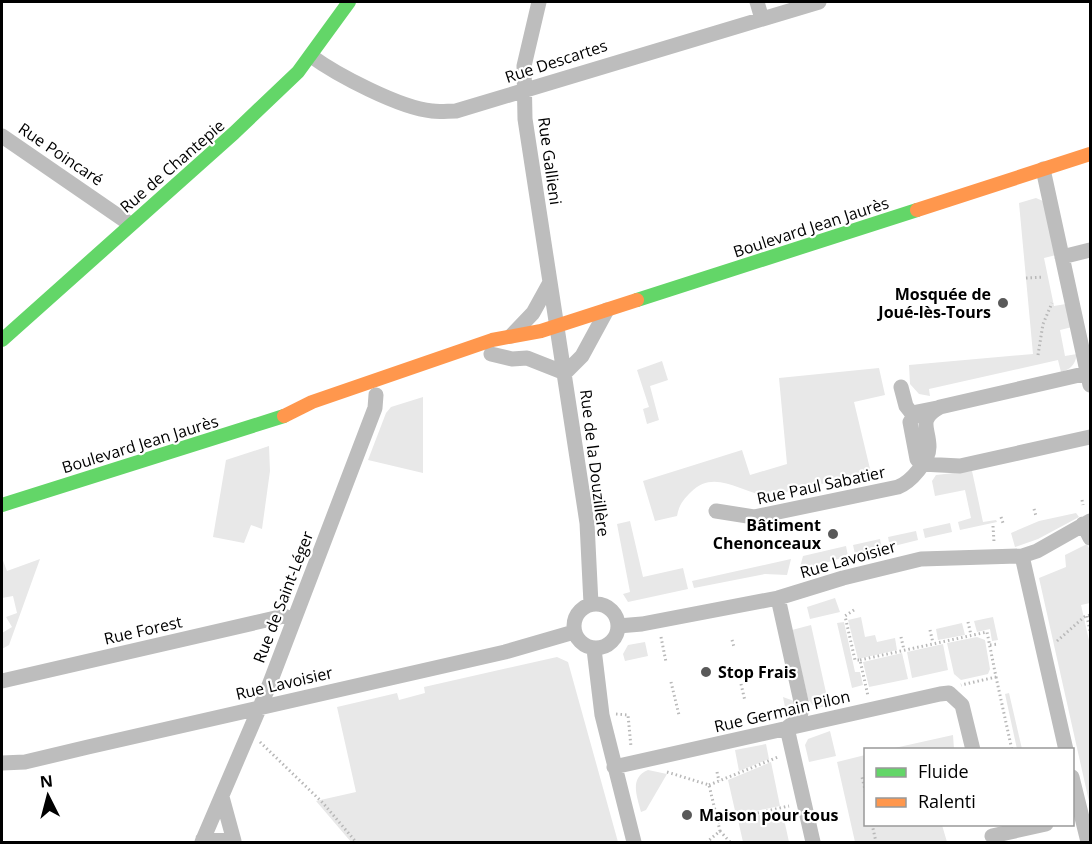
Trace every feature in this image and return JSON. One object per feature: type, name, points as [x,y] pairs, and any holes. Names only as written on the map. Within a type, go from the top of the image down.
[{"type":"main road","name":"Rue de Chantepie","points":[[2,340],[234,133],[311,56],[349,2]]},
{"type":"main road","name":"Boulevard Jean Jaurès","points":[[2,505],[288,415],[312,402],[511,336],[541,331],[1090,154]]},
{"type":"main road","name":"Boulevard Jean Jaurès","points":[[288,415],[314,415],[491,354],[541,331]]},
{"type":"street","name":"Rue Gallieni","points":[[539,2],[524,66],[523,89],[525,119],[556,326]]},
{"type":"street","points":[[757,2],[762,19]]},
{"type":"street","name":"Rue Descartes","points":[[311,56],[324,66],[410,106],[433,112],[477,106],[523,89],[819,2]]},
{"type":"street","name":"Rue Poincaré","points":[[2,136],[130,224]]},
{"type":"street","points":[[913,415],[940,407],[1089,379],[1044,169]]},
{"type":"street","points":[[1062,257],[1090,250]]},
{"type":"street","points":[[511,336],[533,313],[549,284]]},
{"type":"street","points":[[491,354],[512,359],[527,358],[565,373],[582,356],[607,310]]},
{"type":"street","name":"Rue de la Douzillère","points":[[556,326],[587,524],[591,604]]},
{"type":"street","points":[[901,387],[906,405],[913,415],[910,428],[917,459],[921,464],[960,466],[1090,437]]},
{"type":"street","name":"Rue de Saint-Léger","points":[[202,841],[260,707],[375,408],[376,394]]},
{"type":"street","name":"Rue Paul Sabatier","points":[[716,511],[754,518],[898,487],[914,477],[929,449],[926,420],[932,411],[940,407]]},
{"type":"street","name":"Rue Lavoisier","points":[[618,626],[642,624],[778,598],[843,578],[921,559],[1022,556],[1037,551],[1087,522],[1090,538]]},
{"type":"street","points":[[1022,556],[1066,748]]},
{"type":"street","points":[[778,598],[802,706],[800,718],[786,728],[813,843]]},
{"type":"street","points":[[591,604],[605,606],[611,610],[618,626],[613,641],[604,647],[594,649],[580,643],[573,625],[578,612],[591,604]]},
{"type":"street","name":"Rue Forest","points":[[2,681],[284,616],[293,619]]},
{"type":"street","name":"Rue Lavoisier","points":[[2,763],[25,762],[505,652],[574,632]]},
{"type":"street","points":[[594,649],[602,715],[634,843]]},
{"type":"street","name":"Rue Germain Pilon","points":[[614,767],[940,694],[950,693],[957,697]]},
{"type":"street","points":[[957,697],[962,705],[973,748]]},
{"type":"street","points":[[1074,793],[1077,818],[1088,843]]},
{"type":"street","points":[[202,841],[234,842],[222,797]]},
{"type":"street","points":[[992,834],[1040,826]]},
{"type":"path","points":[[1026,278],[1044,277]]},
{"type":"path","points":[[1038,355],[1043,324],[1052,303]]},
{"type":"path","points":[[1034,510],[1036,516]]},
{"type":"path","points":[[1001,517],[1003,523]]},
{"type":"path","points":[[854,610],[845,616],[855,660],[987,632],[1012,748]]},
{"type":"path","points":[[1089,616],[1090,631]]},
{"type":"path","points":[[1057,641],[1089,616]]},
{"type":"path","points":[[968,622],[971,635]]},
{"type":"path","points":[[930,630],[933,643]]},
{"type":"path","points":[[661,637],[666,662]]},
{"type":"path","points":[[901,637],[904,650]]},
{"type":"path","points":[[732,640],[734,647]]},
{"type":"path","points":[[990,645],[999,644]]},
{"type":"path","points":[[860,660],[871,709]]},
{"type":"path","points":[[957,697],[959,685],[996,677]]},
{"type":"path","points":[[671,682],[678,715]]},
{"type":"path","points":[[741,684],[745,701]]},
{"type":"path","points":[[618,713],[628,716],[627,726],[634,762]]},
{"type":"path","points":[[259,741],[323,803],[356,843]]},
{"type":"path","points":[[661,770],[709,785],[793,750]]},
{"type":"path","points":[[717,772],[719,781]]},
{"type":"path","points":[[709,785],[720,831],[730,843]]},
{"type":"path","points":[[718,822],[804,802]]},
{"type":"path","points":[[872,826],[876,843]]},
{"type":"path","points":[[707,843],[720,831]]},
{"type":"shaded area","points":[[1036,198],[1043,201],[1056,255],[1044,258],[1054,306],[1066,304],[1072,327],[1060,330],[1065,356],[1077,354],[1074,364],[1061,372],[1058,360],[929,389],[930,396],[919,394],[910,384],[909,365],[1033,354],[1019,203]]},
{"type":"shaded area","points":[[662,361],[668,380],[650,386],[659,420],[647,424],[643,409],[649,407],[637,370]]},
{"type":"shaded area","points":[[879,368],[885,395],[854,402],[871,473],[768,496],[728,484],[709,482],[700,485],[688,495],[680,506],[677,516],[655,521],[643,481],[742,450],[750,475],[787,464],[779,378]]},
{"type":"shaded area","points":[[423,397],[423,473],[368,460],[386,413],[391,407]]},
{"type":"shaded area","points":[[269,446],[270,471],[262,529],[251,525],[244,543],[213,537],[226,460]]},
{"type":"shaded area","points":[[972,471],[983,522],[996,520],[997,522],[960,530],[958,522],[971,518],[965,490],[935,496],[932,481],[936,475]]},
{"type":"shaded area","points":[[1076,513],[1079,517],[1038,539],[1015,547],[1011,533],[1039,521]]},
{"type":"shaded area","points":[[630,521],[643,577],[683,568],[688,589],[628,602],[623,594],[630,592],[617,524]]},
{"type":"shaded area","points":[[950,523],[952,532],[925,538],[923,529]]},
{"type":"shaded area","points":[[916,531],[918,540],[890,547],[888,537]]},
{"type":"shaded area","points":[[880,539],[882,548],[855,554],[853,545]]},
{"type":"shaded area","points":[[1087,544],[1090,550],[1090,603],[1081,605],[1090,645],[1090,806],[1039,578],[1066,567],[1065,555]]},
{"type":"shaded area","points":[[846,546],[848,556],[799,571],[803,556]]},
{"type":"shaded area","points":[[2,558],[7,571],[40,559],[9,645],[2,649],[2,633],[12,627],[6,617],[17,613],[13,596],[2,598]]},
{"type":"shaded area","points":[[791,559],[787,575],[765,574],[694,588],[692,581]]},
{"type":"shaded area","points":[[835,598],[840,612],[810,619],[807,607]]},
{"type":"shaded area","points":[[861,617],[865,637],[875,635],[877,642],[895,638],[897,650],[858,659],[848,620]]},
{"type":"shaded area","points":[[993,617],[998,640],[992,641],[990,629],[977,632],[974,621]]},
{"type":"shaded area","points":[[844,622],[855,672],[860,672],[863,685],[852,688],[837,623]]},
{"type":"shaded area","points":[[962,623],[965,635],[938,640],[936,629]]},
{"type":"shaded area","points":[[811,625],[829,706],[815,708],[808,699],[792,630]]},
{"type":"shaded area","points":[[977,637],[985,640],[990,669],[988,674],[961,680],[954,674],[947,643]]},
{"type":"shaded area","points":[[645,642],[648,656],[625,661],[623,654],[628,645]]},
{"type":"shaded area","points":[[943,644],[948,670],[912,678],[907,652]]},
{"type":"shaded area","points":[[902,653],[908,679],[869,687],[863,662]]},
{"type":"shaded area","points":[[557,657],[568,662],[618,842],[351,842],[316,801],[356,792],[337,707],[397,693],[399,700],[425,693],[424,687]]},
{"type":"shaded area","points":[[1009,693],[1022,748],[1017,748],[1005,694]]},
{"type":"shaded area","points":[[783,697],[794,701],[798,711],[788,722]]},
{"type":"shaded area","points":[[830,731],[836,756],[809,762],[805,745],[808,739]]},
{"type":"shaded area","points":[[953,735],[954,748],[894,748]]},
{"type":"shaded area","points":[[766,744],[769,759],[739,771],[735,750]]},
{"type":"shaded area","points":[[864,755],[864,826],[942,826],[947,842],[855,842],[837,762]]},
{"type":"shaded area","points":[[771,762],[780,806],[736,815],[728,780]]},
{"type":"shaded area","points":[[648,770],[667,774],[646,810],[641,812],[636,794],[636,783],[642,773]]},
{"type":"shaded area","points":[[782,810],[789,842],[743,842],[738,820]]},
{"type":"traffic: fast","points":[[2,340],[234,133],[298,72],[349,2]]},
{"type":"traffic: fast","points":[[637,300],[917,210]]},
{"type":"traffic: fast","points":[[2,505],[284,416]]},
{"type":"traffic: slow","points":[[917,210],[1090,154]]},
{"type":"traffic: slow","points":[[284,416],[312,402],[492,340],[541,331],[637,300]]},
{"type":"place","name":"Mosquée de Joué-lès-Tours","points":[[1003,303]]},
{"type":"place","name":"Bâtiment Chenonceaux","points":[[833,534]]},
{"type":"place","name":"Stop Frais","points":[[706,672]]},
{"type":"place","name":"Maison pour tous","points":[[687,815]]}]
